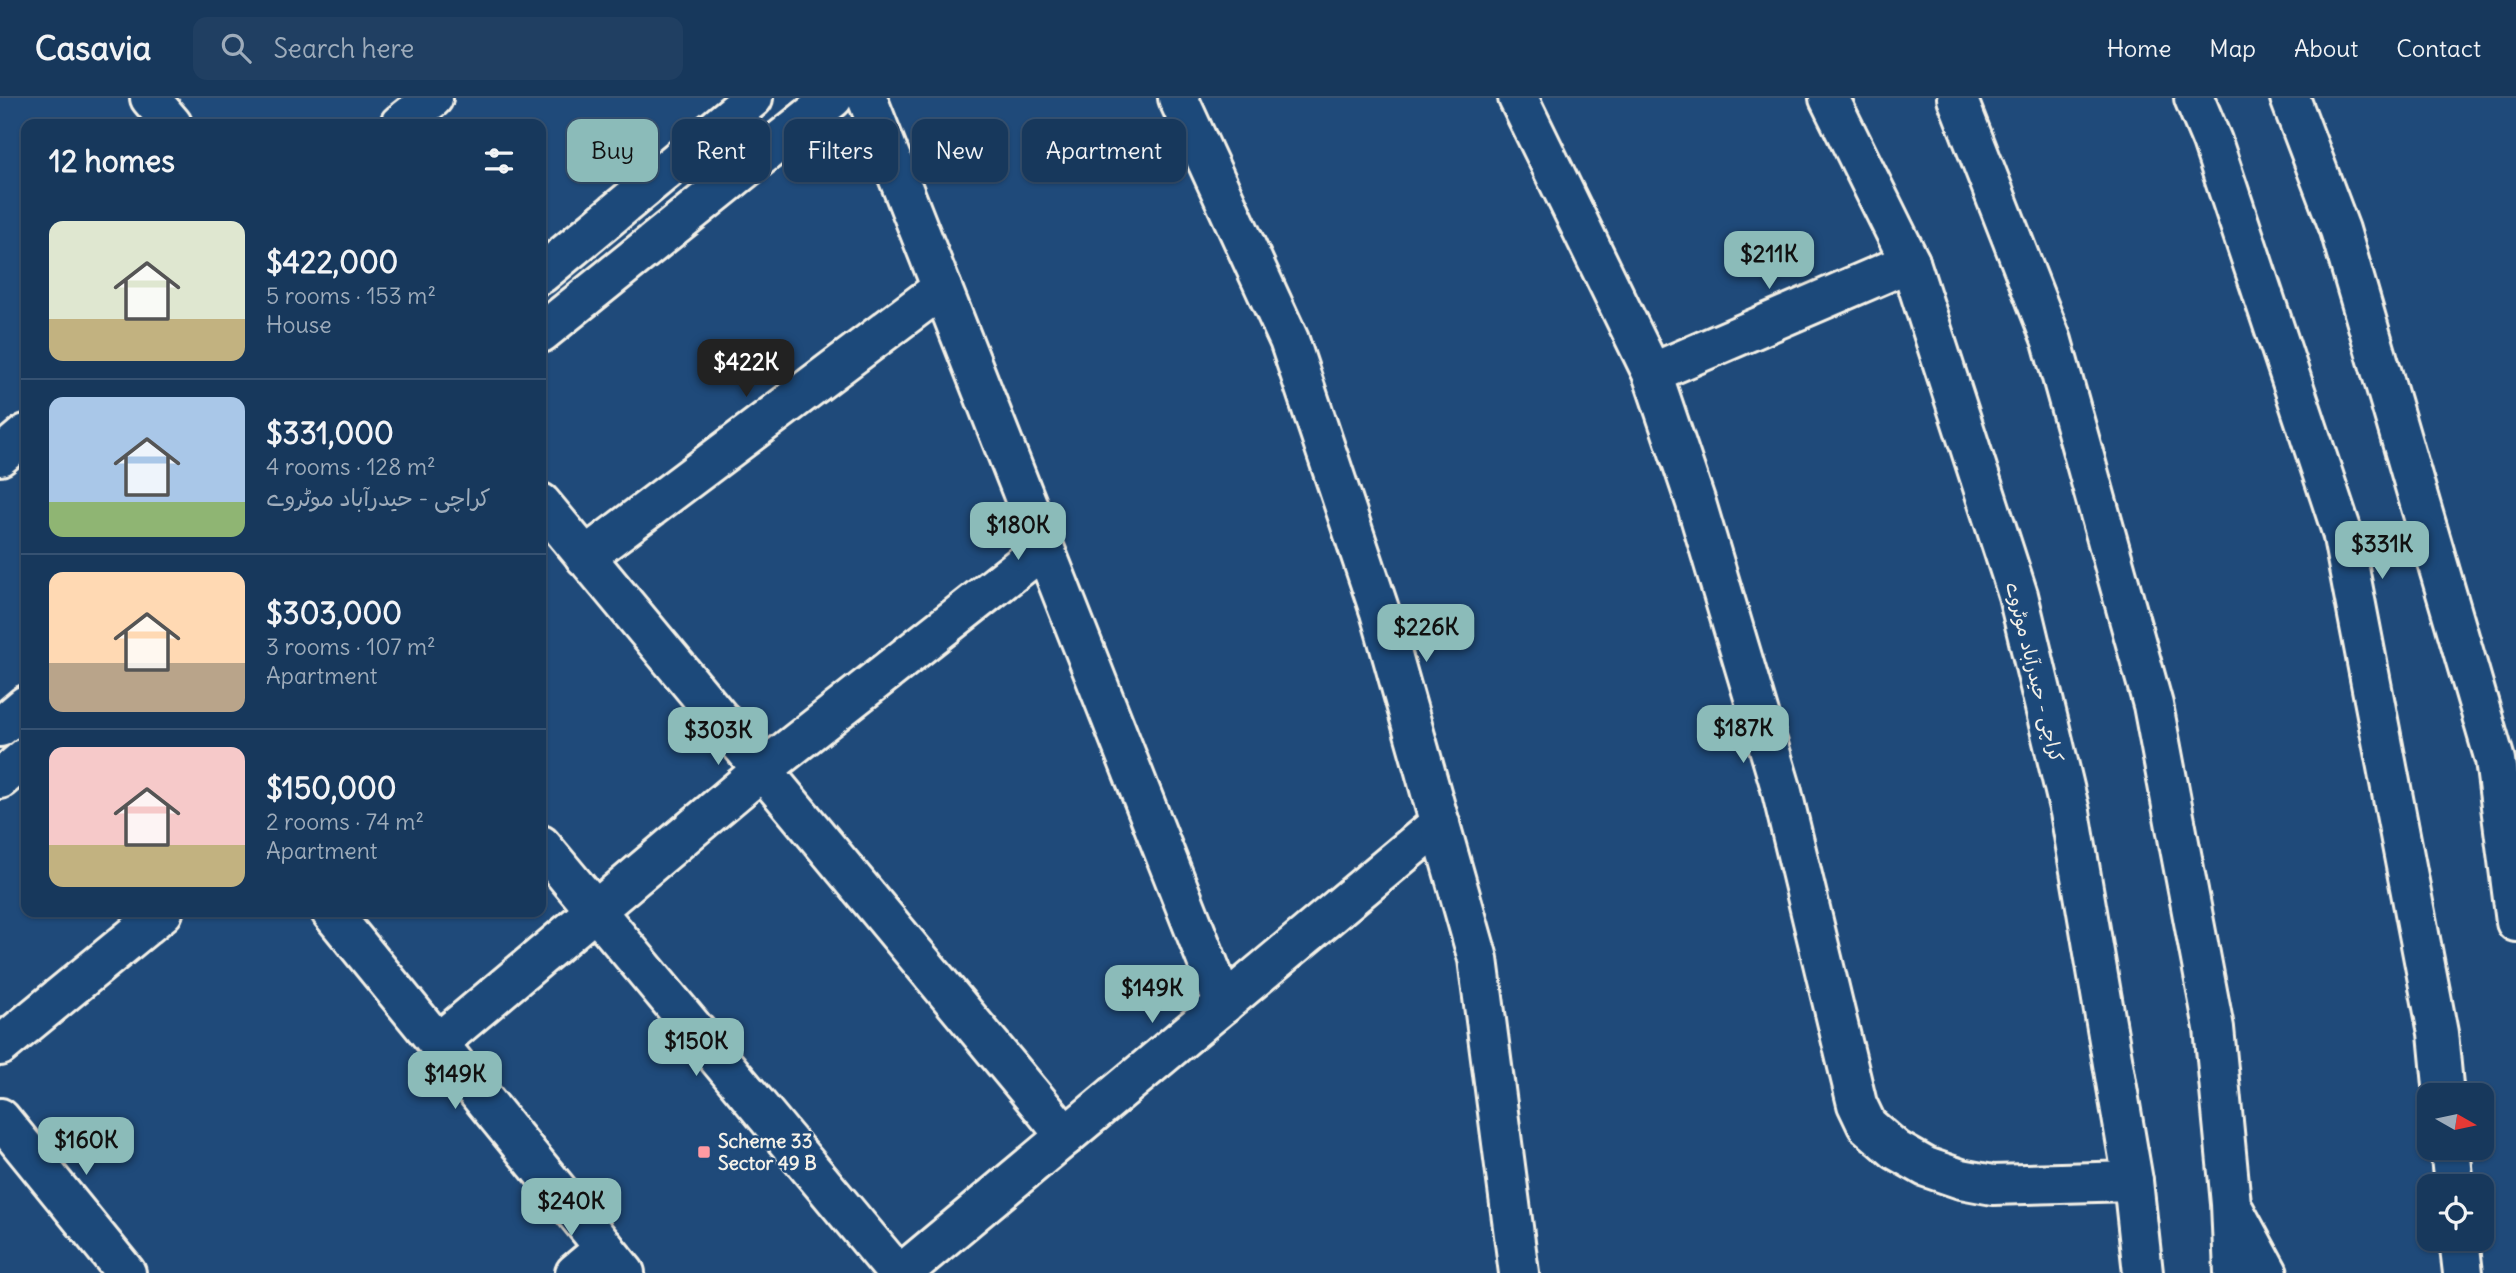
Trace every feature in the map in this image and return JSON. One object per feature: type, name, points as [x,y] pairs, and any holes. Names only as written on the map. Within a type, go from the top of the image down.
[{"type":"main road","points":[[150,98],[168,119]]},
{"type":"main road","points":[[406,119],[433,98]]},
{"type":"main road","points":[[546,270],[753,98]]},
{"type":"main road","points":[[546,329],[834,98]]},
{"type":"main road","points":[[867,98],[1224,1004]]},
{"type":"main road","points":[[1178,98],[1289,340],[1380,612],[1478,959],[1519,1273]]},
{"type":"main road","points":[[1518,98],[1652,373],[1696,503],[1781,788],[1857,1104],[1867,1125],[1896,1150],[1961,1179],[1993,1185],[2133,1181]]},
{"type":"main road","name":"کراچی - حیدرآباد موٹروے","points":[[1829,98],[1910,262],[2018,594],[2070,812],[2133,1181],[2143,1273]]},
{"type":"main road","points":[[1957,98],[2052,341],[2153,705],[2214,1028],[2231,1204],[2234,1273]]},
{"type":"main road","points":[[2194,98],[2212,141],[2342,532],[2438,1033],[2443,1083]]},
{"type":"main road","points":[[2290,98],[2340,230],[2495,760],[2509,814],[2516,922]]},
{"type":"main road","points":[[1652,373],[1910,262]]},
{"type":"main road","points":[[585,557],[942,288]]},
{"type":"main road","points":[[0,456],[21,438]]},
{"type":"main road","points":[[546,509],[1066,1136]]},
{"type":"main road","points":[[438,1043],[762,770],[1044,548]]},
{"type":"main road","points":[[0,727],[21,709]]},
{"type":"main road","points":[[0,779],[21,761]]},
{"type":"main road","points":[[546,851],[899,1273],[1440,823]]},
{"type":"main road","points":[[0,1046],[157,917]]},
{"type":"main road","points":[[335,917],[615,1261],[575,1273]]},
{"type":"main road","points":[[0,1118],[127,1273]]},
{"type":"main road","points":[[2231,1204],[2268,1273]]},
{"type":"main road","points":[[2460,1251],[2463,1273]]},
{"type":"place","name":"Scheme 33 Sector 49 B","points":[[704,1152]]}]
